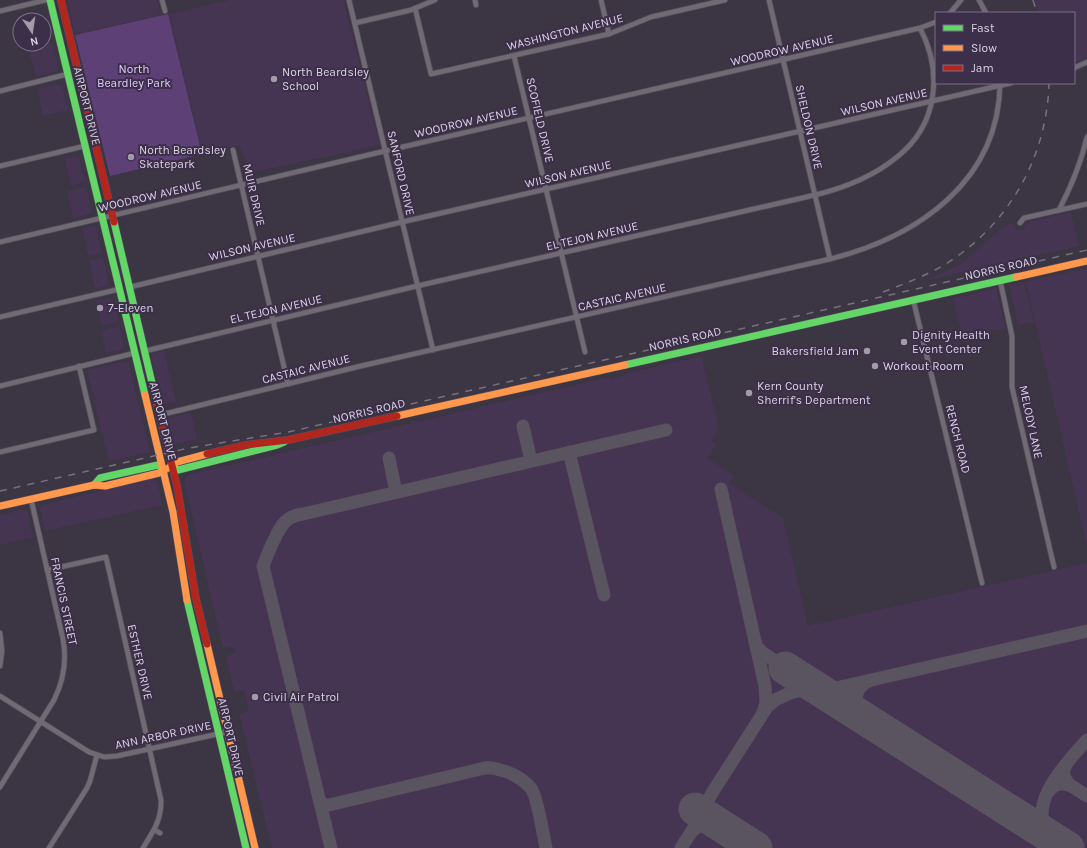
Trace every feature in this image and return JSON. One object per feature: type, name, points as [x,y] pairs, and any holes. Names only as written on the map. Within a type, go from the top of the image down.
[{"type":"main road","name":"AIRPORT DRIVE","points":[[50,0],[163,469],[172,512],[187,603],[246,848]]},
{"type":"main road","name":"AIRPORT DRIVE","points":[[61,0],[181,505],[194,589],[255,848]]},
{"type":"main road","name":"NORRIS ROAD","points":[[0,506],[94,485],[105,486],[159,473],[163,469],[172,467],[178,470],[277,445],[288,440],[1087,260]]},
{"type":"street","points":[[0,11],[46,0]]},
{"type":"street","points":[[162,0],[164,11]]},
{"type":"street","name":"SANFORD DRIVE","points":[[349,0],[433,350]]},
{"type":"street","points":[[355,23],[415,8],[435,0]]},
{"type":"street","points":[[601,0],[609,34]]},
{"type":"street","name":"WASHINGTON AVENUE","points":[[415,8],[431,74],[618,32],[650,17],[725,0]]},
{"type":"street","name":"SHELDON DRIVE","points":[[769,0],[830,259]]},
{"type":"street","points":[[951,12],[961,0]]},
{"type":"street","points":[[979,0],[985,12]]},
{"type":"street","name":"WOODROW AVENUE","points":[[0,242],[385,151],[920,28],[935,22]]},
{"type":"street","name":"EL TEJON AVENUE","points":[[145,350],[815,195],[855,182],[897,157],[912,143],[919,133],[928,114],[932,101],[934,67],[928,46],[920,28]]},
{"type":"street","name":"SCOFIELD DRIVE","points":[[514,56],[585,352]]},
{"type":"street","points":[[1075,68],[1087,62]]},
{"type":"street","points":[[0,91],[68,74]]},
{"type":"street","name":"WILSON AVENUE","points":[[130,287],[402,222],[932,101],[1000,84]]},
{"type":"street","name":"CASTAIC AVENUE","points":[[160,416],[433,350],[830,259],[860,250],[895,235],[932,214],[954,195],[972,172],[986,147],[994,122],[1000,84]]},
{"type":"street","points":[[1059,210],[1076,174],[1087,137]]},
{"type":"street","points":[[0,166],[85,146]]},
{"type":"street","name":"MUIR DRIVE","points":[[233,150],[288,384]]},
{"type":"street","points":[[1020,223],[1024,218],[1087,204]]},
{"type":"street","name":"MELODY LANE","points":[[1000,280],[1012,336],[1012,387],[1054,567]]},
{"type":"street","points":[[0,317],[120,289]]},
{"type":"street","name":"RENCH ROAD","points":[[914,299],[982,583]]},
{"type":"street","points":[[0,386],[135,353]]},
{"type":"street","points":[[0,451],[94,430],[78,366]]},
{"type":"street","name":"FRANCIS STREET","points":[[0,787],[41,722],[59,690],[65,659],[63,638],[31,499]]},
{"type":"street","name":"ESTHER DRIVE","points":[[47,570],[106,557],[161,800],[161,814],[155,830],[143,848]]},
{"type":"street","points":[[0,633],[2,651],[0,666]]},
{"type":"street","name":"ANN ARBOR DRIVE","points":[[0,696],[97,755],[117,756],[227,732]]},
{"type":"street","points":[[49,848],[87,788],[97,755]]},
{"type":"street","points":[[155,830],[160,833]]},
{"type":"shaded area","points":[[67,0],[157,0],[161,15],[75,34]]},
{"type":"shaded area","name":"North Beardsley School","points":[[230,0],[343,0],[380,145],[249,173],[240,145],[203,154],[169,14]]},
{"type":"shaded area","points":[[1035,0],[1087,0],[1087,57],[1075,63],[1075,12],[1040,12]]},
{"type":"shaded area","points":[[52,42],[58,69],[36,77],[29,52],[52,52]]},
{"type":"shaded area","points":[[57,84],[62,86],[68,110],[43,116],[37,89]]},
{"type":"shaded area","points":[[74,156],[79,157],[85,182],[71,186],[64,158]]},
{"type":"shaded area","points":[[86,187],[92,212],[90,214],[73,218],[67,191]]},
{"type":"shaded area","points":[[1071,212],[1079,246],[925,281],[961,264],[1002,228],[1012,222],[1014,228],[1022,230],[1030,222]]},
{"type":"shaded area","points":[[91,226],[96,228],[102,253],[88,256],[82,229]]},
{"type":"shaded area","points":[[103,257],[109,283],[107,285],[95,288],[89,261]]},
{"type":"shaded area","points":[[1087,268],[1087,546],[1026,282]]},
{"type":"shaded area","points":[[1024,282],[1034,322],[1018,325],[1009,285]]},
{"type":"shaded area","points":[[996,288],[1005,328],[962,338],[953,298]]},
{"type":"shaded area","points":[[109,298],[113,300],[119,322],[102,326],[96,301]]},
{"type":"shaded area","points":[[120,326],[124,347],[121,350],[106,353],[101,331]]},
{"type":"shaded area","points":[[164,351],[176,402],[163,404],[151,354]]},
{"type":"shaded area","points":[[701,356],[719,429],[711,441],[716,444],[707,458],[733,475],[730,484],[783,518],[808,626],[1087,563],[1087,848],[272,848],[239,714],[249,711],[244,690],[234,692],[226,656],[235,653],[233,647],[223,648],[184,481],[188,475],[610,377],[611,379],[625,374]]},
{"type":"shaded area","points":[[128,361],[150,452],[109,461],[87,370]]},
{"type":"shaded area","points":[[191,412],[197,439],[174,445],[168,420],[170,418]]},
{"type":"shaded area","points":[[152,479],[157,481],[162,505],[45,531],[40,509],[42,505]]},
{"type":"shaded area","points":[[22,510],[27,511],[33,537],[0,545],[0,515]]},
{"type":"green space","name":"North Beardley Park","points":[[168,14],[202,154],[110,176],[75,35]]},
{"type":"taxiway","points":[[523,426],[531,461]]},
{"type":"taxiway","points":[[331,848],[263,566],[273,542],[283,524],[296,515],[666,430]]},
{"type":"taxiway","points":[[569,452],[604,595]]},
{"type":"taxiway","points":[[389,458],[396,492]]},
{"type":"taxiway","points":[[721,489],[765,686],[766,703],[763,712]]},
{"type":"taxiway","points":[[746,842],[726,829],[713,824],[699,826],[692,831],[712,793],[767,707],[775,700],[798,691],[827,690],[1087,631]]},
{"type":"taxiway","points":[[756,646],[785,668]]},
{"type":"taxiway","points":[[869,681],[859,689],[857,694],[856,704],[859,712],[870,722],[905,744]]},
{"type":"taxiway","points":[[815,692],[826,696],[862,719]]},
{"type":"taxiway","points":[[1058,840],[1047,829],[1042,816],[1044,803],[1049,788],[1068,762],[1087,740]]},
{"type":"taxiway","points":[[1049,791],[1054,786],[1060,784],[1066,784],[1073,787],[1068,782],[1064,774],[1066,765]]},
{"type":"taxiway","points":[[320,802],[325,805],[329,805],[485,768],[494,768],[516,776],[532,790],[538,809],[546,848]]},
{"type":"taxiway","points":[[1073,787],[1087,796]]},
{"type":"taxiway","points":[[681,848],[692,831]]},
{"type":"runway","points":[[785,668],[1068,848]]},
{"type":"runway","points":[[695,809],[756,848]]},
{"type":"railway","points":[[1033,0],[1037,12]]},
{"type":"railway","points":[[883,292],[907,283],[944,265],[967,249],[987,231],[1005,210],[1020,188],[1032,163],[1041,138],[1047,111],[1049,84]]},
{"type":"railway","points":[[0,491],[189,448],[288,432],[1087,250]]},
{"type":"traffic: fast","points":[[50,0],[145,395]]},
{"type":"traffic: fast","points":[[114,222],[157,404]]},
{"type":"traffic: fast","points":[[625,365],[1016,277]]},
{"type":"traffic: fast","points":[[173,467],[178,470],[284,442]]},
{"type":"traffic: fast","points":[[94,485],[100,478],[158,465],[163,469]]},
{"type":"traffic: fast","points":[[187,600],[246,848]]},
{"type":"traffic: slow","points":[[1016,277],[1087,261]]},
{"type":"traffic: slow","points":[[397,416],[625,365]]},
{"type":"traffic: slow","points":[[145,395],[173,512],[187,600]]},
{"type":"traffic: slow","points":[[0,506],[94,485],[105,486],[159,473],[177,462],[207,454]]},
{"type":"traffic: slow","points":[[207,644],[255,848]]},
{"type":"traffic: jam","points":[[61,0],[114,222]]},
{"type":"traffic: jam","points":[[157,404],[177,486],[196,599],[207,644]]},
{"type":"traffic: jam","points":[[207,454],[246,445],[288,440],[397,416]]},
{"type":"place","name":"North Beardsley School","points":[[274,79]]},
{"type":"place","name":"North Beardsley Skatepark","points":[[131,157]]},
{"type":"place","name":"7-Eleven","points":[[100,308]]},
{"type":"place","name":"Dignity Health Event Center","points":[[904,342]]},
{"type":"place","name":"Bakersfield Jam","points":[[867,351]]},
{"type":"place","name":"Workout Room","points":[[875,366]]},
{"type":"place","name":"Kern County Sherrif's Department","points":[[749,393]]},
{"type":"place","name":"Civil Air Patrol","points":[[255,697]]}]
